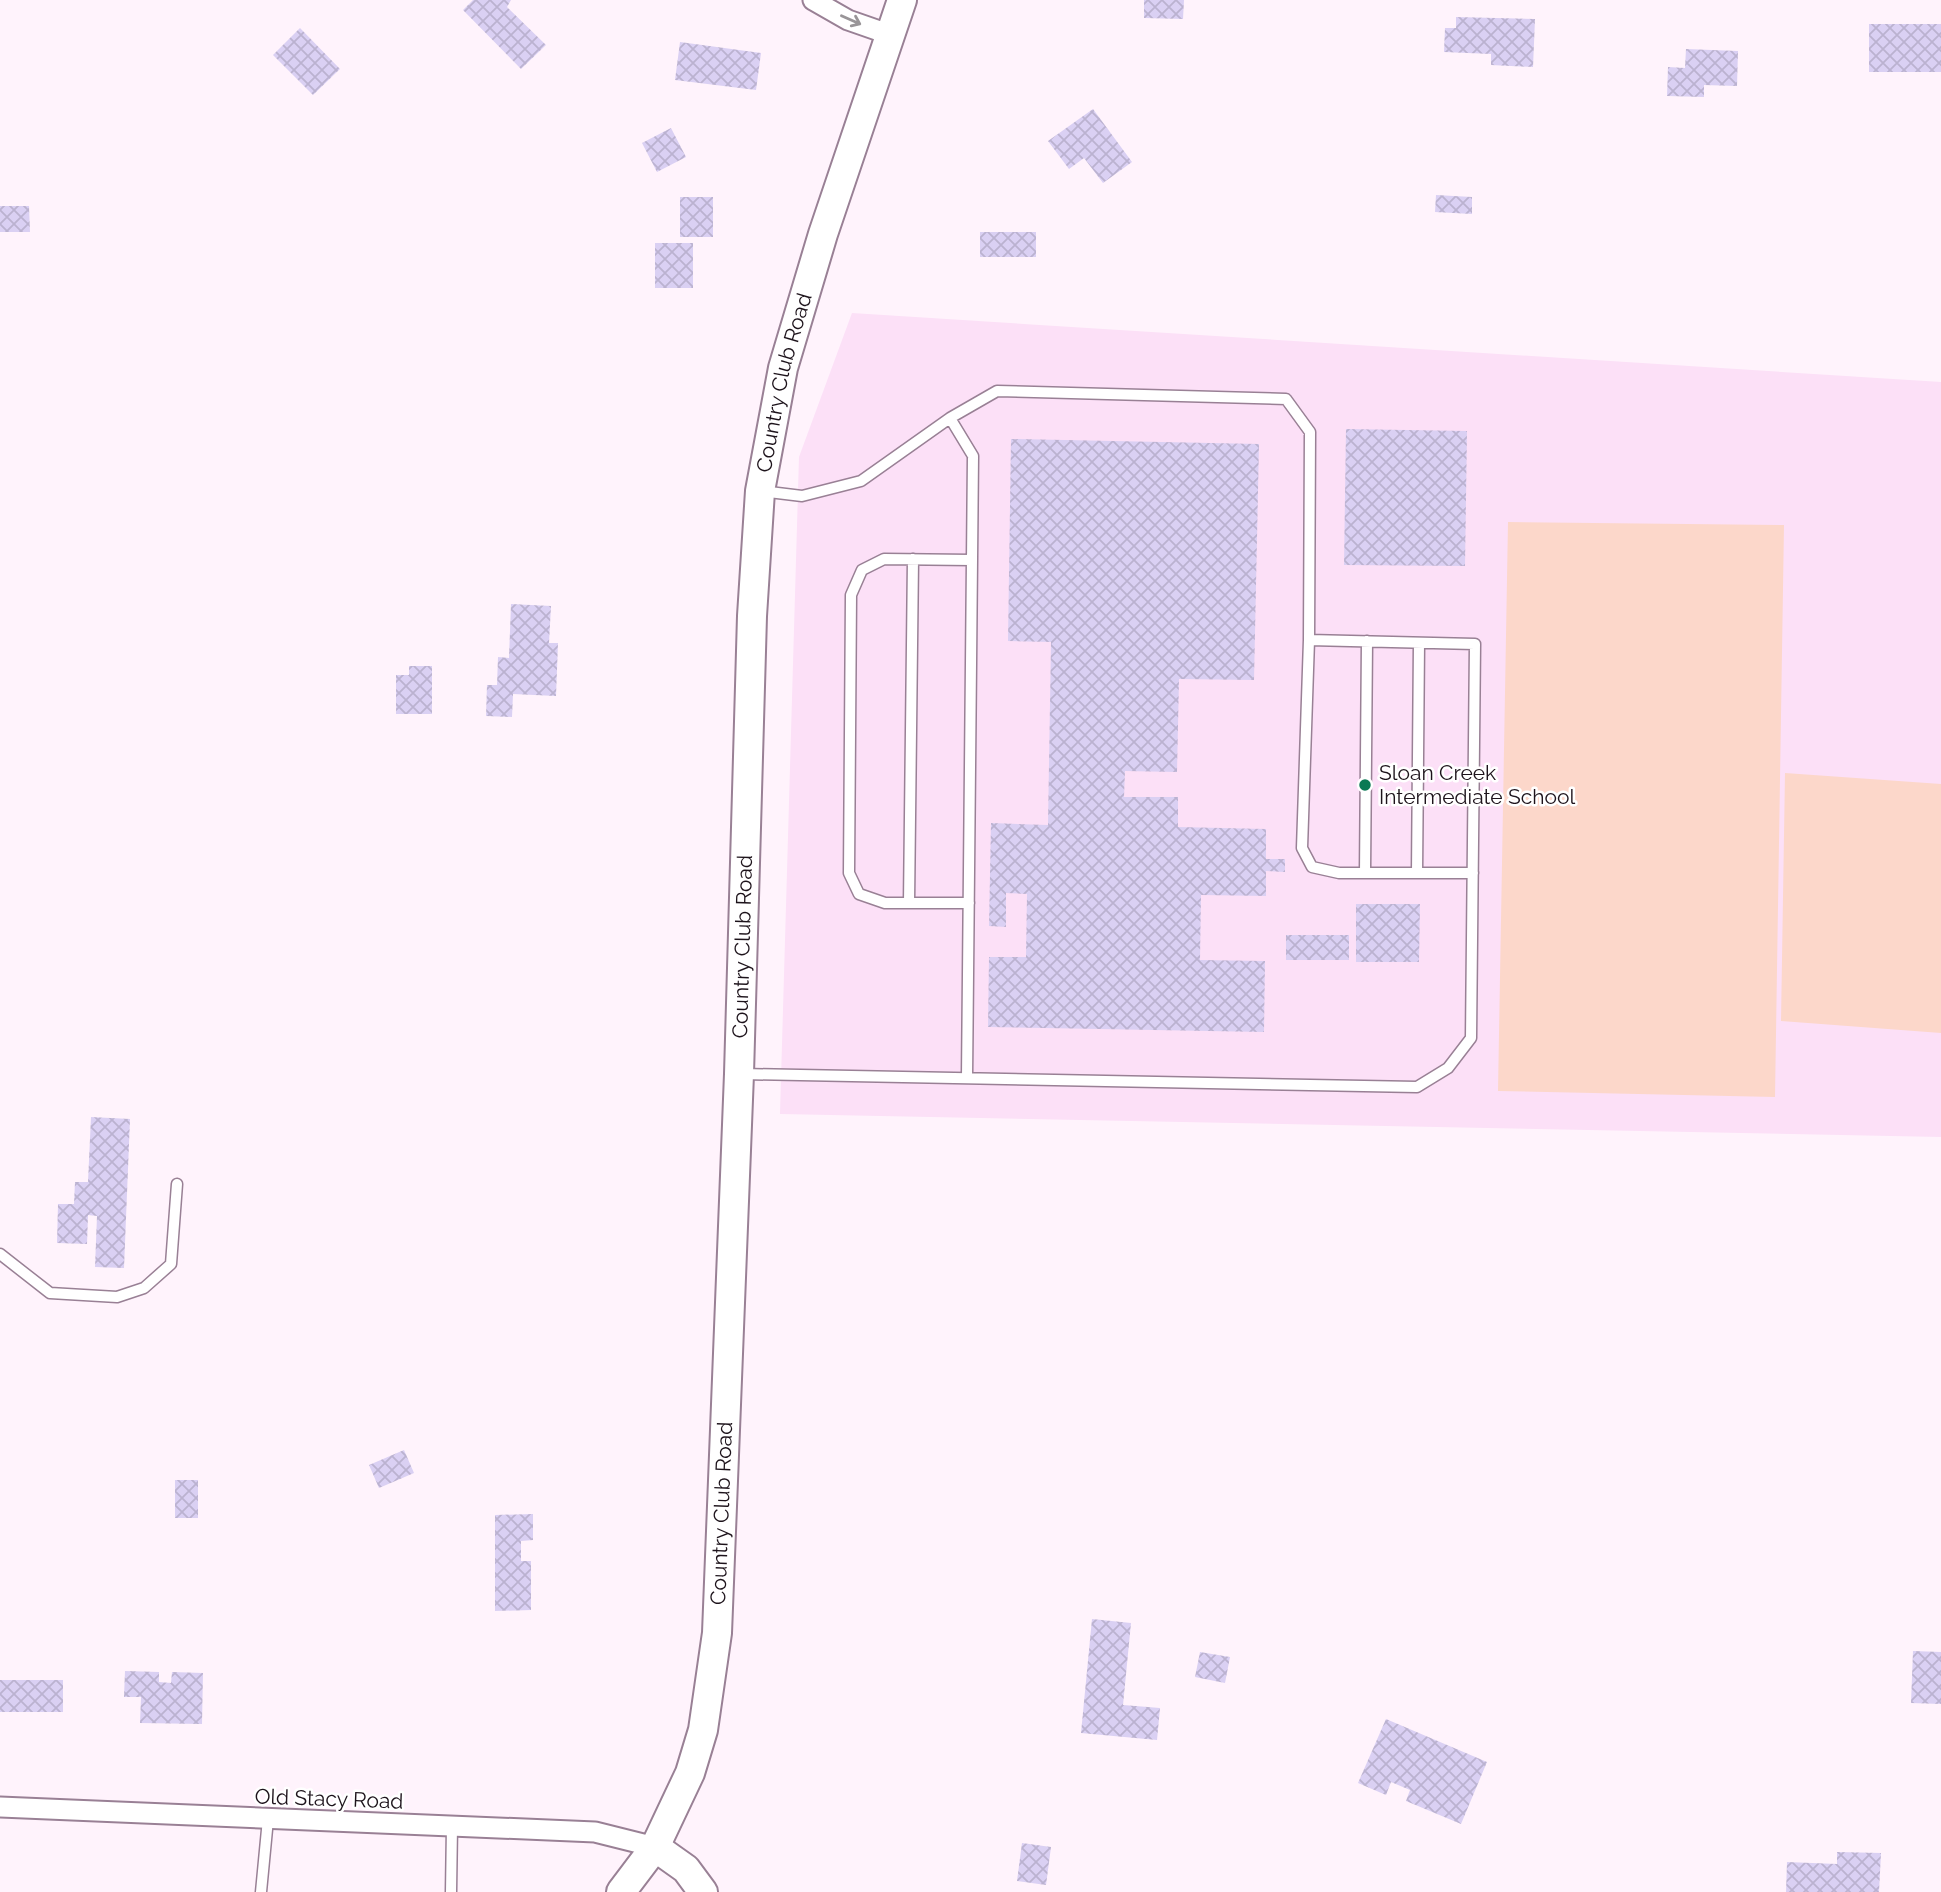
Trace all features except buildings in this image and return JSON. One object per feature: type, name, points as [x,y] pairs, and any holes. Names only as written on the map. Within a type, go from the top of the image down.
[{"type":"main road","name":"Country Club Road","points":[[621,1892],[655,1847],[690,1773],[703,1730],[717,1633],[739,1074],[751,630],[760,491],[783,368],[823,234],[902,0]]},
{"type":"main road","points":[[655,1847],[686,1868],[704,1892]]},
{"type":"street","points":[[813,0],[848,20],[891,35]]},
{"type":"street","name":"Old Stacy Road","points":[[0,1807],[595,1832],[655,1847]]},
{"type":"lane","points":[[760,491],[802,496],[861,481],[950,418],[997,391],[1286,398],[1310,432],[1309,640],[1302,848],[1312,867],[1339,873],[1473,873]]},
{"type":"lane","points":[[950,418],[973,456],[967,1078]]},
{"type":"lane","points":[[969,903],[885,903],[859,894],[849,873],[851,595],[862,570],[884,559],[972,560]]},
{"type":"lane","points":[[909,903],[913,559]]},
{"type":"lane","points":[[739,1074],[1417,1087],[1448,1068],[1471,1038],[1475,644],[1309,640]]},
{"type":"lane","points":[[1365,873],[1367,641]]},
{"type":"lane","points":[[1417,873],[1419,643]]},
{"type":"lane","points":[[0,1254],[50,1293],[117,1297],[144,1288],[171,1264],[177,1184]]},
{"type":"lane","points":[[261,1892],[268,1819]]},
{"type":"lane","points":[[452,1826],[452,1892]]},
{"type":"shaded area","name":"Sloan Creek Intermediate School","points":[[852,313],[1941,382],[1941,1137],[780,1114],[799,457]]},
{"type":"shaded area","points":[[1508,522],[1784,525],[1775,1097],[1498,1091]]},
{"type":"shaded area","points":[[1785,773],[1941,784],[1941,1033],[1781,1021]]},
{"type":"place","name":"Sloan Creek Intermediate School","points":[[1365,785]]}]
